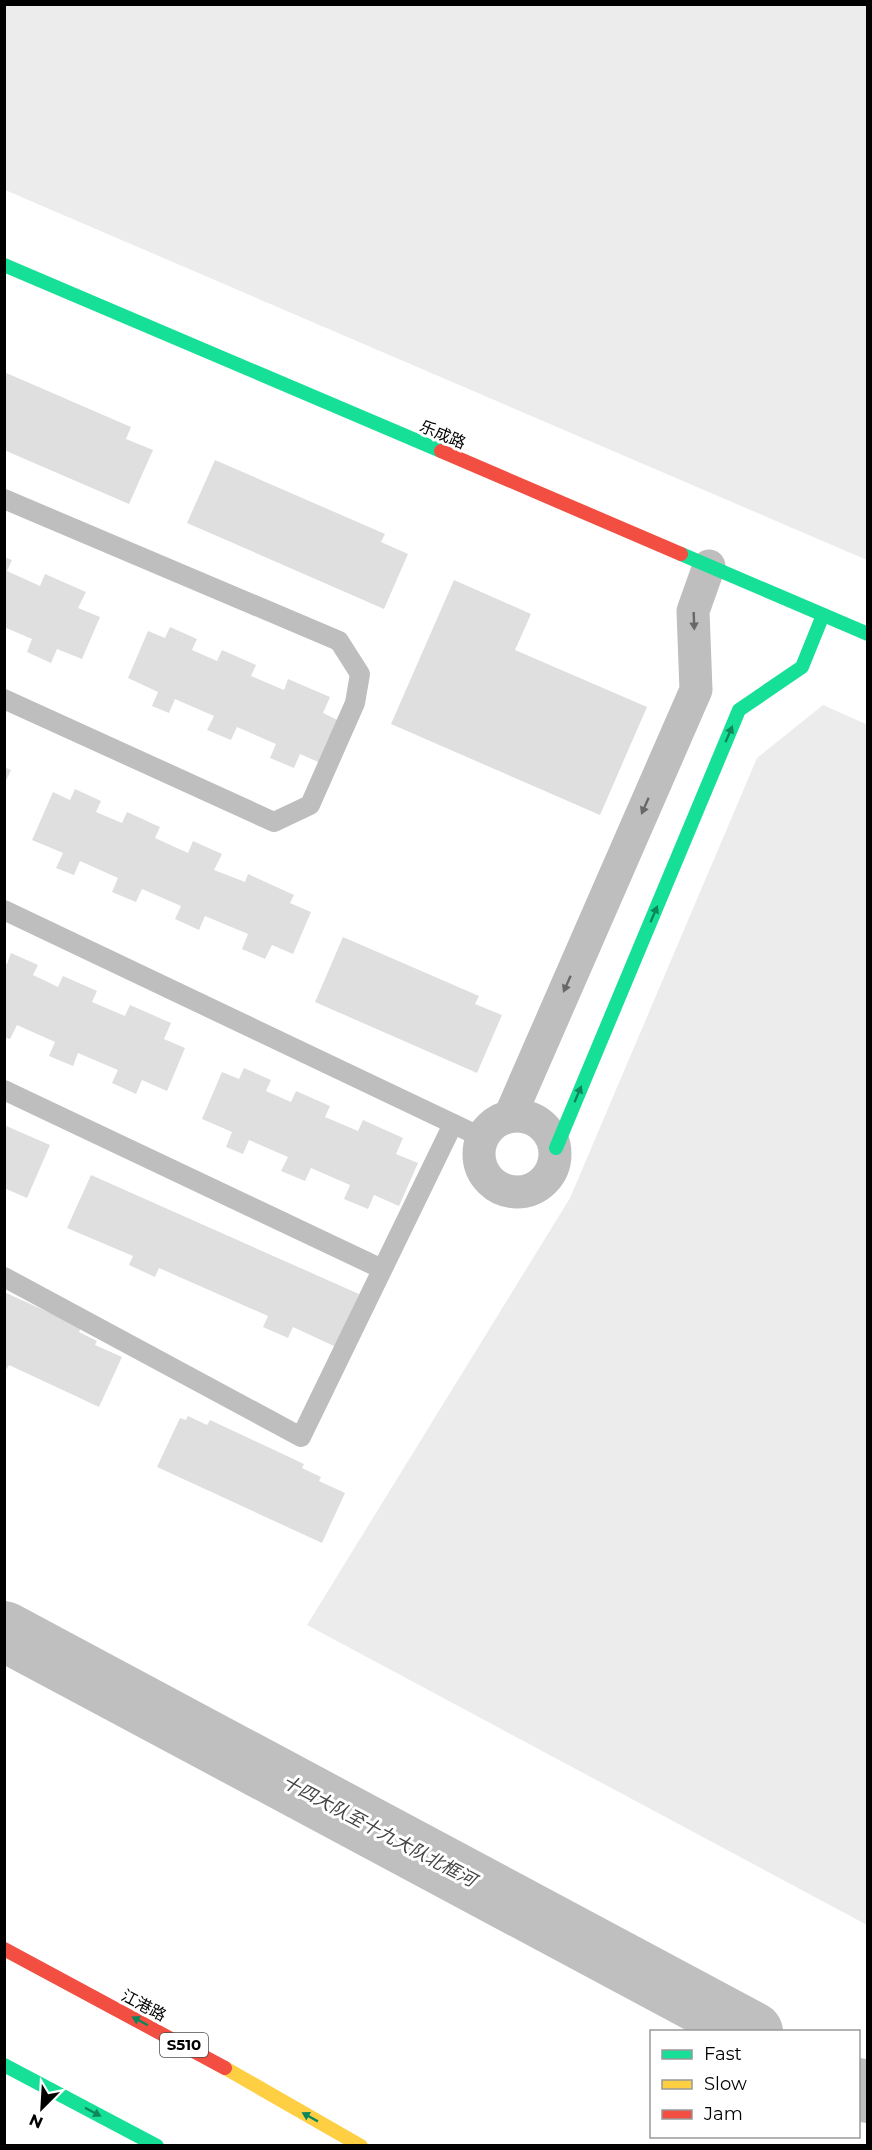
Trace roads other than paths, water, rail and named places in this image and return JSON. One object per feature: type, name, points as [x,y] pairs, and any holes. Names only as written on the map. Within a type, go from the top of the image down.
[{"type":"street","name":"乐成路","points":[[4,265],[867,634]]},
{"type":"street","points":[[510,1116],[696,690],[693,611],[709,566]]},
{"type":"street","points":[[555,1148],[739,710],[802,667],[823,615]]},
{"type":"street","points":[[522,1115],[534,1119],[544,1126],[555,1148],[555,1160],[551,1173],[542,1183],[531,1189],[519,1192],[505,1191],[484,1175],[479,1163],[478,1150],[467,1131],[489,1127],[498,1119],[510,1116],[522,1115]]},
{"type":"street","name":"江港路","points":[[4,1949],[166,2035],[361,2145]]},
{"type":"street","points":[[4,2065],[157,2145]]},
{"type":"lane","points":[[4,499],[339,641],[360,674],[356,703],[310,805],[274,822],[4,699]]},
{"type":"lane","points":[[4,910],[467,1131],[382,1269],[301,1437],[4,1277]]},
{"type":"lane","points":[[4,1090],[382,1269]]},
{"type":"waterway","name":"十四大队至十九大队北框河","points":[[4,1631],[749,2030]]},
{"type":"waterway","name":"十四大队至十九大队北框河","points":[[860,2089],[868,2093]]}]
